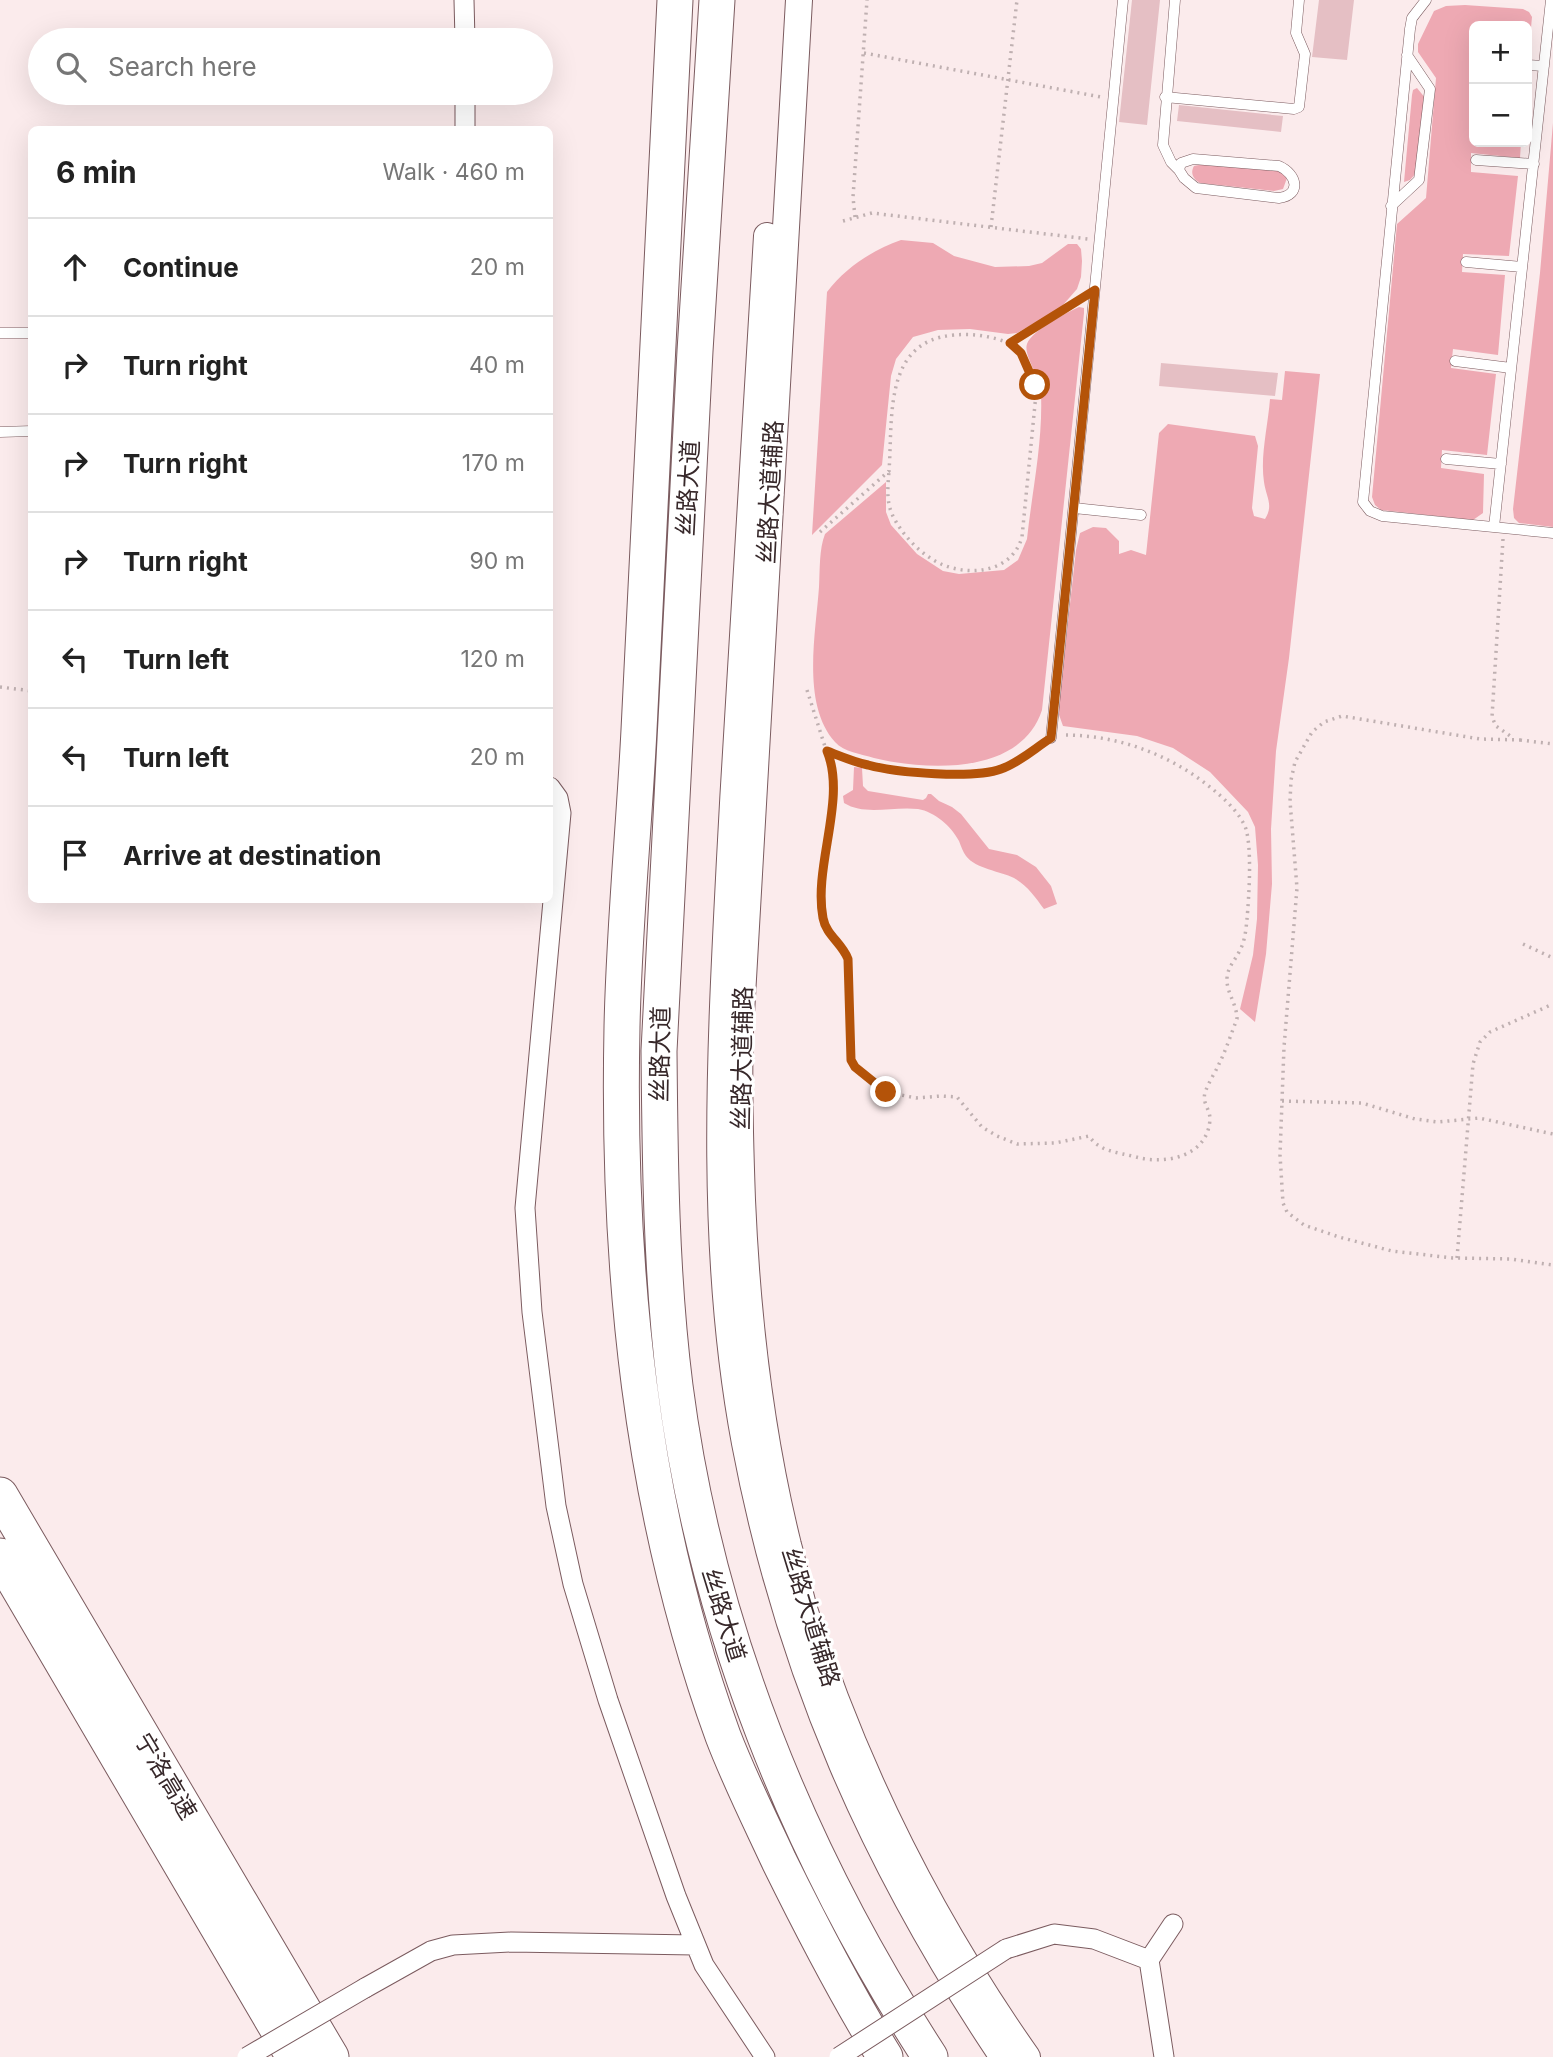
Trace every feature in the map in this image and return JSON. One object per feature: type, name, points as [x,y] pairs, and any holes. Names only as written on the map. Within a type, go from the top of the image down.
[{"type":"highway","name":"丝路大道","points":[[675,0],[636,797],[622,1026],[625,1249],[639,1401],[664,1535],[679,1596],[724,1737],[809,1923],[885,2057]]},
{"type":"highway","name":"丝路大道","points":[[717,0],[695,351],[659,1051],[666,1280],[675,1385],[704,1545],[729,1636],[759,1724],[814,1852],[872,1960],[930,2057]]},
{"type":"highway","name":"宁洛高速","points":[[0,1495],[331,2057]]},
{"type":"highway","name":"宁洛高速","points":[[0,1556],[295,2057]]},
{"type":"main road","name":"丝路大道辅路","points":[[781,0],[721,1032],[724,1259],[733,1360],[755,1492],[786,1612],[828,1733],[864,1815],[912,1910],[1003,2057]]},
{"type":"main road","name":"丝路大道辅路","points":[[799,0],[740,1031],[740,1160],[746,1294],[774,1490],[804,1607],[832,1687],[860,1758],[906,1858],[943,1927],[1027,2057]]},
{"type":"street","points":[[464,0],[465,28]]},
{"type":"street","points":[[465,105],[465,126]]},
{"type":"street","points":[[553,791],[558,798],[561,813],[526,1208],[531,1300],[556,1506],[573,1584],[608,1700],[695,1945],[704,1965],[765,2057]]},
{"type":"street","points":[[1164,2057],[1149,1960],[1173,1924]]},
{"type":"street","points":[[839,2057],[1006,1949],[1054,1934],[1094,1939],[1149,1960]]},
{"type":"street","points":[[247,2057],[414,1960],[431,1951],[453,1945],[512,1942],[695,1945]]},
{"type":"lane","points":[[1051,738],[1123,0]]},
{"type":"lane","points":[[1175,0],[1163,145],[1171,163],[1196,188],[1273,198],[1288,195],[1293,191],[1295,183],[1287,169],[1279,166],[1193,159],[1181,163],[1179,170]]},
{"type":"lane","points":[[1166,97],[1294,109],[1299,107],[1305,54],[1296,33],[1299,0]]},
{"type":"lane","points":[[1426,0],[1412,18],[1407,55],[1363,502],[1370,512],[1382,516],[1553,533]]},
{"type":"lane","points":[[1499,528],[1501,464],[1551,0]]},
{"type":"lane","points":[[1391,206],[1419,180],[1430,89],[1407,55]]},
{"type":"lane","points":[[1532,65],[1544,66]]},
{"type":"lane","points":[[1476,160],[1534,164]]},
{"type":"lane","points":[[1466,262],[1522,267]]},
{"type":"lane","points":[[0,333],[28,333]]},
{"type":"lane","points":[[1455,361],[1511,369]]},
{"type":"lane","points":[[0,432],[28,431]]},
{"type":"lane","points":[[1446,459],[1501,464]]},
{"type":"lane","points":[[1074,508],[1141,515]]},
{"type":"path","points":[[855,217],[853,197],[867,0]]},
{"type":"path","points":[[991,227],[1017,0]]},
{"type":"path","points":[[864,53],[1114,100]]},
{"type":"path","points":[[843,221],[872,213],[1100,240]]},
{"type":"path","points":[[1010,343],[1095,290]]},
{"type":"path","points":[[960,335],[994,338],[1010,343],[1021,353],[1035,385],[1036,408],[1022,537],[1010,559],[990,569],[967,570],[940,563],[929,557],[908,538],[891,512],[889,471],[899,372],[916,348],[935,338],[960,335]]},
{"type":"path","points":[[821,533],[889,471]]},
{"type":"path","points":[[1499,528],[1492,717],[1502,732],[1521,740]]},
{"type":"path","points":[[0,687],[28,690]]},
{"type":"path","points":[[807,690],[834,775],[821,900],[823,921],[828,932],[844,948],[848,959],[850,1048],[855,1067],[886,1092],[899,1096],[957,1097],[982,1127],[1017,1144],[1055,1143],[1089,1136],[1097,1147],[1150,1161],[1169,1160],[1191,1152],[1207,1131],[1210,1119],[1204,1096],[1237,1019],[1237,1006],[1226,982],[1230,964],[1240,951],[1247,923],[1248,838],[1245,826],[1224,799],[1198,776],[1177,763],[1129,745],[1073,735],[1051,738],[1010,766],[977,774],[926,773],[869,766],[827,751]]},
{"type":"path","points":[[1553,744],[1479,739],[1342,716],[1324,722],[1312,732],[1295,762],[1290,790],[1297,888],[1284,1046],[1280,1187],[1287,1212],[1297,1221],[1339,1237],[1414,1255],[1511,1259],[1553,1265]]},
{"type":"path","points":[[1523,944],[1553,958]]},
{"type":"path","points":[[1457,1258],[1474,1064],[1480,1042],[1490,1032],[1553,1004]]},
{"type":"path","points":[[1282,1101],[1362,1103],[1415,1119],[1438,1122],[1486,1119],[1553,1134]]},
{"type":"shaded area","points":[[1446,6],[1523,9],[1532,17],[1532,21],[1469,21],[1469,147],[1521,147],[1520,158],[1471,153],[1471,172],[1518,176],[1509,256],[1463,254],[1462,272],[1505,275],[1498,355],[1453,349],[1451,368],[1496,374],[1487,455],[1442,450],[1441,468],[1484,474],[1483,513],[1473,520],[1381,510],[1372,497],[1397,224],[1426,198],[1436,78],[1418,52],[1418,44],[1434,11]]},
{"type":"shaded area","points":[[1417,88],[1426,99],[1417,172],[1404,182],[1412,95]]},
{"type":"shaded area","points":[[1553,123],[1553,527],[1519,523],[1514,518],[1513,509],[1540,273]]},
{"type":"shaded area","points":[[1203,164],[1283,171],[1287,178],[1283,189],[1274,191],[1200,183],[1194,178],[1192,171],[1194,166]]},
{"type":"shaded area","points":[[901,240],[933,243],[954,256],[995,267],[1042,263],[1068,244],[1077,244],[1081,249],[1081,277],[1077,289],[1063,305],[1017,333],[970,329],[938,330],[913,337],[896,359],[891,376],[882,465],[812,535],[827,292],[861,260]]},
{"type":"shaded area","points":[[1079,307],[1084,308],[1084,313],[1042,710],[1031,731],[1014,747],[994,757],[945,766],[896,762],[843,748],[835,742],[824,726],[814,688],[814,646],[821,553],[825,534],[886,482],[886,512],[891,525],[917,554],[943,571],[959,574],[1004,570],[1018,560],[1027,539],[1041,412],[1040,388],[1026,349],[1027,344],[1042,328]]},
{"type":"shaded area","points":[[1285,371],[1320,374],[1289,658],[1276,751],[1271,829],[1272,884],[1266,954],[1255,1022],[1240,1009],[1253,955],[1257,919],[1258,865],[1255,827],[1248,812],[1210,772],[1173,748],[1137,736],[1063,726],[1058,712],[1080,533],[1093,527],[1106,528],[1119,541],[1119,554],[1131,550],[1146,555],[1159,433],[1168,424],[1255,436],[1258,446],[1252,508],[1254,516],[1265,519],[1269,505],[1263,462],[1270,399],[1282,400]]},
{"type":"shaded area","points":[[854,767],[862,768],[863,786],[868,791],[923,800],[931,794],[952,807],[961,814],[989,849],[1017,855],[1036,867],[1051,886],[1057,904],[1044,909],[1019,881],[970,860],[952,830],[930,813],[909,808],[861,809],[844,803],[843,796],[853,790]]},
{"type":"building","points":[[1132,0],[1160,0],[1147,125],[1119,122]]},
{"type":"building","points":[[1319,0],[1354,0],[1347,60],[1312,57]]},
{"type":"building","points":[[1179,105],[1283,116],[1281,132],[1177,121]]},
{"type":"building","points":[[1161,363],[1278,373],[1275,396],[1159,386]]},
{"type":"route","points":[[886,1092],[855,1067],[851,1060],[848,959],[844,948],[828,932],[823,921],[821,900],[834,775],[827,751],[869,766],[926,773],[977,774],[1010,766],[1051,738],[1095,290],[1010,343],[1021,353],[1035,385]]}]
